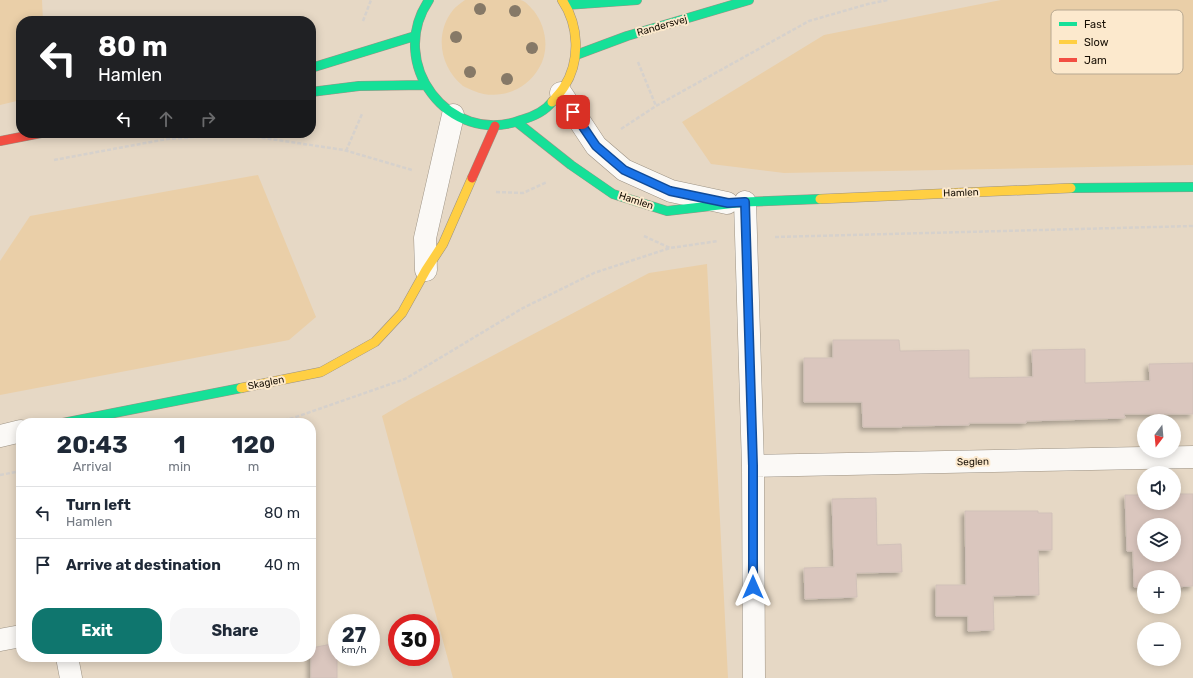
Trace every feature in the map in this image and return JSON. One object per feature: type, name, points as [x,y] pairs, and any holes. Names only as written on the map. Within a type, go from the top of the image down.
[{"type":"street","points":[[429,0],[419,19],[415,36],[415,53],[418,70],[425,85],[438,102],[454,115],[474,123],[495,126],[518,123],[542,111],[561,93],[571,74],[576,55],[575,29],[564,2],[637,0]]},
{"type":"street","name":"Randersvej","points":[[576,55],[627,36],[749,0]]},
{"type":"street","points":[[316,66],[415,36]]},
{"type":"street","points":[[316,91],[359,86],[425,85]]},
{"type":"street","name":"Hamlen","points":[[561,93],[596,146],[624,170],[670,191],[737,202]]},
{"type":"street","points":[[426,270],[425,238],[454,115]]},
{"type":"street","name":"Hamlen","points":[[518,123],[571,165],[613,194],[667,211],[737,202],[1091,188],[1193,187]]},
{"type":"street","name":"Skaglen","points":[[88,418],[321,372],[375,342],[402,313],[426,270],[444,244],[495,126]]},
{"type":"street","points":[[0,141],[16,138]]},
{"type":"street","points":[[737,202],[753,466],[754,678]]},
{"type":"street","points":[[0,436],[16,432]]},
{"type":"street","name":"Seglen","points":[[753,466],[1193,457]]},
{"type":"street","points":[[0,640],[16,637]]},
{"type":"street","points":[[68,662],[71,678]]},
{"type":"path","points":[[596,146],[656,106],[809,22],[868,4],[888,0]]},
{"type":"path","points":[[53,160],[167,139],[181,138]]},
{"type":"path","points":[[264,138],[344,150],[439,178]]},
{"type":"path","points":[[469,186],[492,191],[523,193],[549,181],[571,165]]},
{"type":"path","points":[[0,475],[16,472]]},
{"type":"shaded area","points":[[0,0],[42,0],[43,16],[16,16],[16,101],[0,105]]},
{"type":"shaded area","points":[[465,0],[520,0],[528,4],[534,11],[544,31],[545,54],[539,68],[527,83],[511,92],[492,95],[483,94],[463,86],[455,78],[449,69],[442,50],[443,29],[453,10]]},
{"type":"shaded area","points":[[1001,0],[1193,0],[1193,165],[784,173],[711,164],[682,122],[824,35]]},
{"type":"shaded area","points":[[258,175],[316,317],[289,340],[0,395],[0,261],[30,216]]},
{"type":"shaded area","points":[[707,264],[728,678],[453,678],[440,630],[440,614],[436,614],[382,416],[409,400],[649,273]]},
{"type":"building","points":[[833,340],[899,340],[900,351],[969,350],[969,378],[1033,377],[1032,350],[1085,349],[1085,383],[1150,381],[1149,364],[1193,363],[1193,414],[1124,414],[1125,418],[1026,421],[1026,423],[969,423],[969,425],[863,427],[862,402],[804,402],[804,358],[833,358]]},
{"type":"building","points":[[1181,494],[1193,494],[1193,586],[1181,587],[1181,570],[1137,570],[1137,587],[1134,587],[1133,551],[1127,551],[1125,495],[1137,495],[1137,510],[1181,510]]},
{"type":"building","points":[[876,498],[877,545],[901,544],[902,572],[856,573],[857,597],[805,599],[804,568],[834,567],[832,499]]},
{"type":"building","points":[[965,511],[1038,511],[1038,513],[1052,513],[1052,550],[1038,550],[1039,595],[993,596],[994,630],[968,631],[968,616],[936,616],[936,585],[966,585]]},
{"type":"building","points":[[328,645],[328,666],[337,666],[337,678],[311,678],[311,662],[316,662],[316,647]]},
{"type":"traffic: fast","points":[[429,0],[418,24],[415,49],[420,73],[432,94],[449,111],[470,122],[495,125],[530,117],[542,111],[552,102]]},
{"type":"traffic: fast","points":[[566,5],[637,0]]},
{"type":"traffic: fast","points":[[576,55],[627,36],[749,0]]},
{"type":"traffic: fast","points":[[316,66],[415,36]]},
{"type":"traffic: fast","points":[[316,91],[359,86],[425,85]]},
{"type":"traffic: fast","points":[[518,123],[571,165],[613,194],[667,211],[745,202],[820,199]]},
{"type":"traffic: fast","points":[[1071,188],[1193,187]]},
{"type":"traffic: fast","points":[[88,418],[241,388]]},
{"type":"traffic: slow","points":[[552,102],[563,89],[569,77],[575,55],[575,32],[568,10],[562,0]]},
{"type":"traffic: slow","points":[[241,388],[321,372],[375,342],[402,313],[426,270],[443,244],[472,178]]},
{"type":"traffic: slow","points":[[820,199],[1071,188]]},
{"type":"traffic: jam","points":[[472,178],[495,126]]},
{"type":"traffic: jam","points":[[0,141],[16,138]]},
{"type":"route","points":[[573,112],[596,146],[624,170],[670,191],[728,203],[745,202],[753,466],[753,587]]}]
